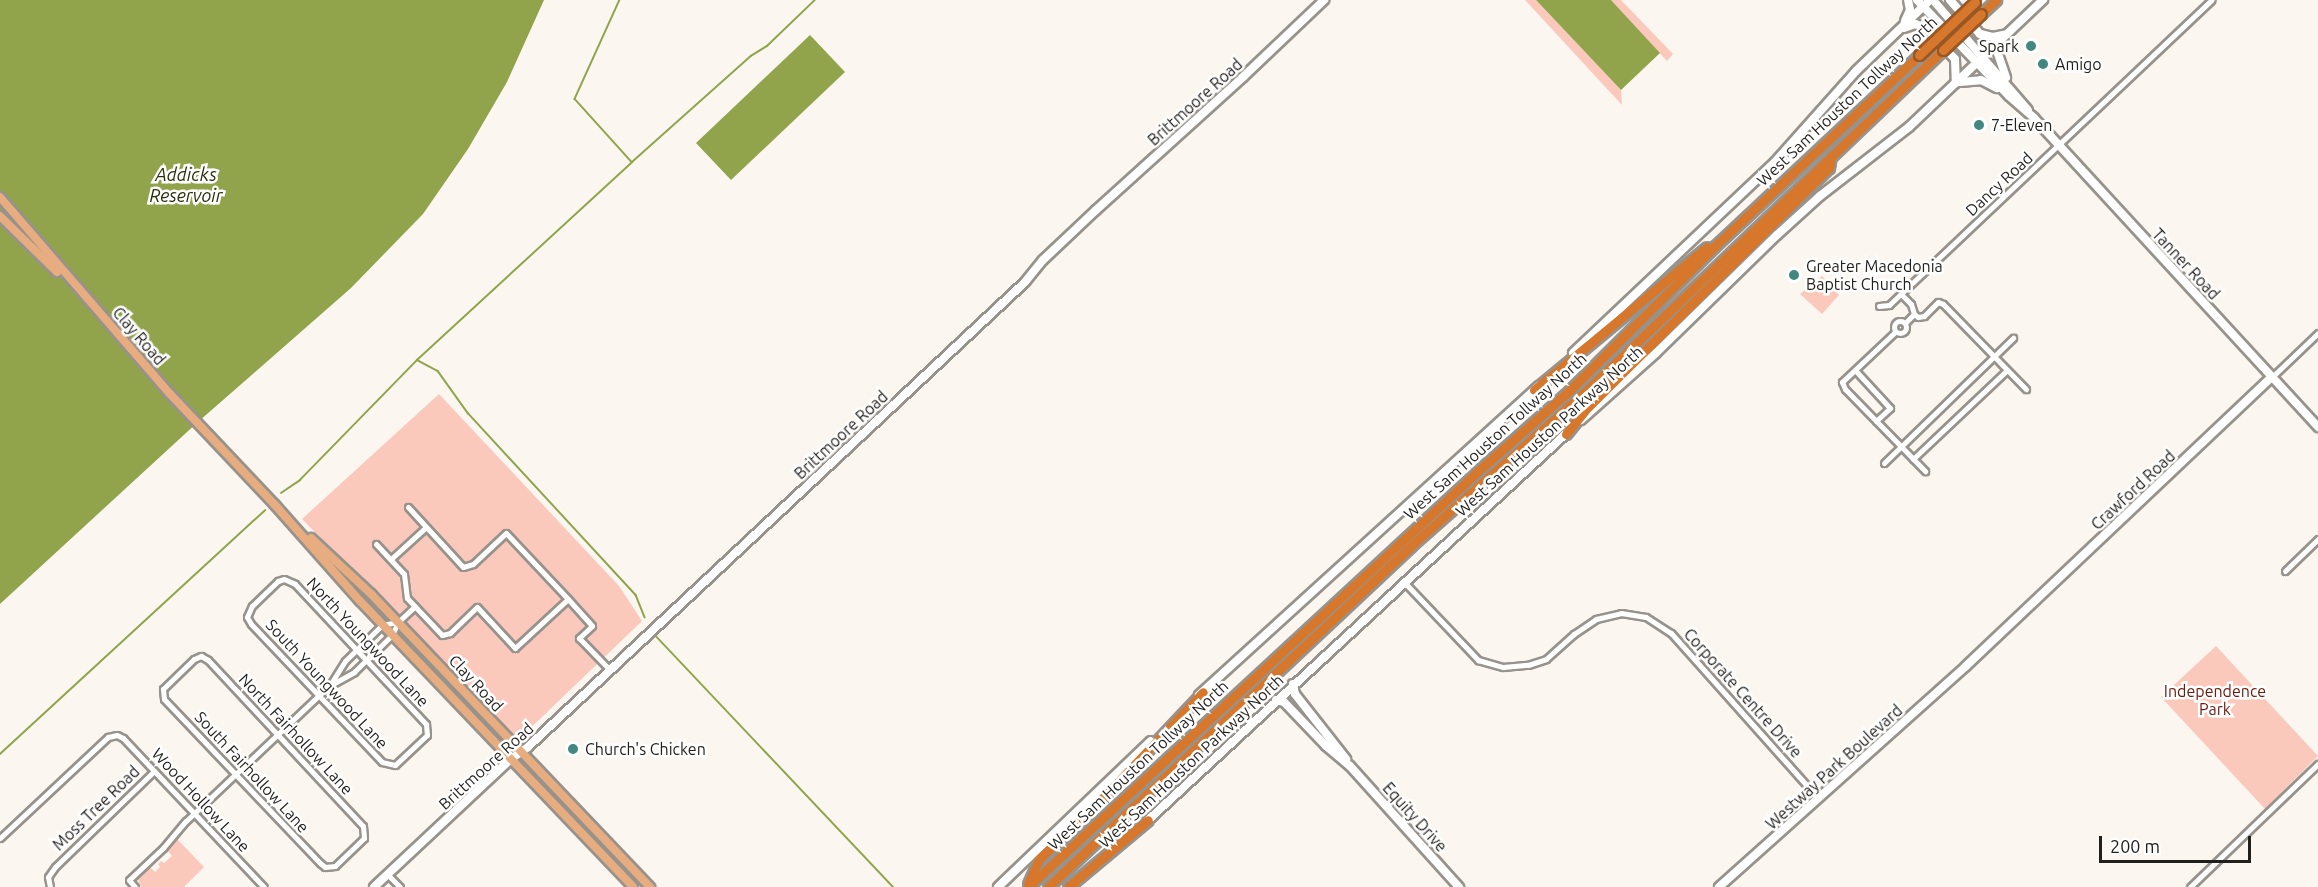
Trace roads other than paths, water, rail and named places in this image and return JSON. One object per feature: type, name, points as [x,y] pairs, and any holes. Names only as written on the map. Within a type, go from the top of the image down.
[{"type":"highway","name":"West Sam Houston Tollway North","points":[[1048,887],[1402,554],[1583,394],[1996,0]]},
{"type":"highway","name":"West Sam Houston Tollway North","points":[[1028,887],[1476,473],[1570,390],[1714,247],[1975,1]]},
{"type":"highway","points":[[1566,434],[1589,406],[1829,168],[1831,156]]},
{"type":"highway","points":[[1534,390],[1708,246],[1714,247]]},
{"type":"highway","points":[[1028,887],[1039,859],[1099,802],[1203,692]]},
{"type":"highway","points":[[1068,887],[1148,820]]},
{"type":"main road","name":"Brittmoore Road","points":[[374,887],[511,759],[522,753],[1024,282],[1058,245],[1324,0]]},
{"type":"main road","points":[[1900,29],[1908,17],[1908,0]]},
{"type":"main road","name":"Tanner Road","points":[[1917,0],[1977,64],[2012,94]]},
{"type":"main road","points":[[998,887],[1203,692],[1534,390],[1775,162],[1856,71],[1931,0]]},
{"type":"main road","name":"Tanner Road","points":[[1931,0],[1985,57],[2012,94],[2059,146],[2318,427]]},
{"type":"main road","points":[[1950,0],[1980,34],[1993,37],[2010,33]]},
{"type":"main road","name":"West Sam Houston Parkway North","points":[[1075,887],[1293,684],[1656,353],[1820,196],[1909,127],[2043,0]]},
{"type":"main road","points":[[1900,29],[1915,24],[1926,28],[1955,59],[1956,83],[1981,80],[2012,94]]},
{"type":"main road","points":[[2010,33],[1997,51],[1999,63],[2012,94]]},
{"type":"main road","name":"Clay Road","points":[[0,197],[170,394],[276,504],[398,622],[651,887]]},
{"type":"main road","name":"Clay Road","points":[[0,216],[38,255],[80,292]]},
{"type":"main road","name":"Crawford Road","points":[[1966,666],[2272,377]]},
{"type":"main road","name":"Clay Road","points":[[276,504],[382,625],[633,887]]},
{"type":"main road","name":"Westway Park Boulevard","points":[[1719,887],[1966,666]]},
{"type":"main road","points":[[444,688],[453,680]]},
{"type":"main road","name":"Equity Drive","points":[[1293,684],[1295,694],[1333,739],[1350,766]]},
{"type":"main road","name":"Equity Drive","points":[[1276,700],[1284,702],[1326,746],[1350,766],[1459,887]]},
{"type":"main road","points":[[583,834],[591,825]]},
{"type":"street","name":"Dancy Road","points":[[1878,306],[1889,305],[2212,0]]},
{"type":"street","points":[[1901,294],[1911,304],[1914,314],[1918,317],[1924,316],[1938,302],[1942,304],[2026,389]]},
{"type":"street","points":[[1914,314],[1905,323],[1895,323],[1895,332],[1842,382],[1925,471]]},
{"type":"street","points":[[1895,332],[1902,334],[1905,331],[1905,323]]},
{"type":"street","name":"Crawford Road","points":[[2272,377],[2318,333]]},
{"type":"street","points":[[1884,463],[2013,338]]},
{"type":"street","points":[[1855,370],[1890,408],[1876,421]]},
{"type":"street","points":[[1913,459],[2007,370]]},
{"type":"street","points":[[408,507],[463,567],[473,564],[506,533],[592,626],[579,638],[610,670]]},
{"type":"street","points":[[391,559],[426,527]]},
{"type":"street","points":[[2285,571],[2318,539]]},
{"type":"street","points":[[376,544],[404,574],[405,595],[444,635],[477,607],[515,648],[568,599]]},
{"type":"street","name":"North Youngwood Lane","points":[[264,594],[278,580],[291,581],[357,649],[428,728],[427,735],[413,749]]},
{"type":"street","name":"Corporate Centre Drive","points":[[1404,582],[1479,660],[1503,667],[1528,665],[1546,659],[1574,634],[1596,619],[1621,613],[1646,617],[1671,633],[1818,798]]},
{"type":"street","name":"South Youngwood Lane","points":[[264,594],[252,606],[247,617],[386,765],[395,765],[413,749]]},
{"type":"street","points":[[329,686],[354,672],[392,635],[398,622],[415,606]]},
{"type":"street","points":[[135,887],[129,880],[195,813],[329,686],[345,661],[382,625],[398,622]]},
{"type":"street","name":"North Fairhollow Lane","points":[[183,669],[201,656],[208,660],[363,826],[364,838],[351,851]]},
{"type":"street","name":"South Fairhollow Lane","points":[[183,669],[163,689],[164,699],[325,867],[335,866],[351,851]]},
{"type":"street","name":"Wood Hollow Lane","points":[[0,838],[108,737],[117,735],[123,738],[264,887]]},
{"type":"street","points":[[2190,887],[2318,764]]},
{"type":"street","name":"Moss Tree Road","points":[[50,887],[48,877],[57,865],[154,771]]},
{"type":"street","points":[[388,875],[400,887]]},
{"type":"water","name":"Addicks Reservoir","points":[[0,0],[544,0],[507,82],[468,149],[423,214],[351,288],[199,421],[0,604]]},
{"type":"water","points":[[1536,0],[1611,0],[1660,53],[1621,90]]},
{"type":"water","points":[[810,35],[845,72],[731,180],[696,143]]},
{"type":"waterway","points":[[620,0],[575,99],[632,162]]},
{"type":"waterway","points":[[281,493],[300,480],[417,360],[632,162],[751,56],[767,46],[815,0]]},
{"type":"waterway","points":[[417,360],[438,371],[468,413],[636,595],[645,617]]},
{"type":"waterway","points":[[0,754],[265,510]]},
{"type":"waterway","points":[[656,636],[893,887]]},
{"type":"place","name":"Spark","points":[[2031,46]]},
{"type":"place","name":"Amigo","points":[[2043,64]]},
{"type":"place","name":"7-Eleven","points":[[1979,125]]},
{"type":"place","name":"Greater Macedonia Baptist Church","points":[[1794,275]]},
{"type":"place","name":"Church's Chicken","points":[[573,749]]},
{"type":"park label","name":"Independence Park","points":[[2215,700]]}]
